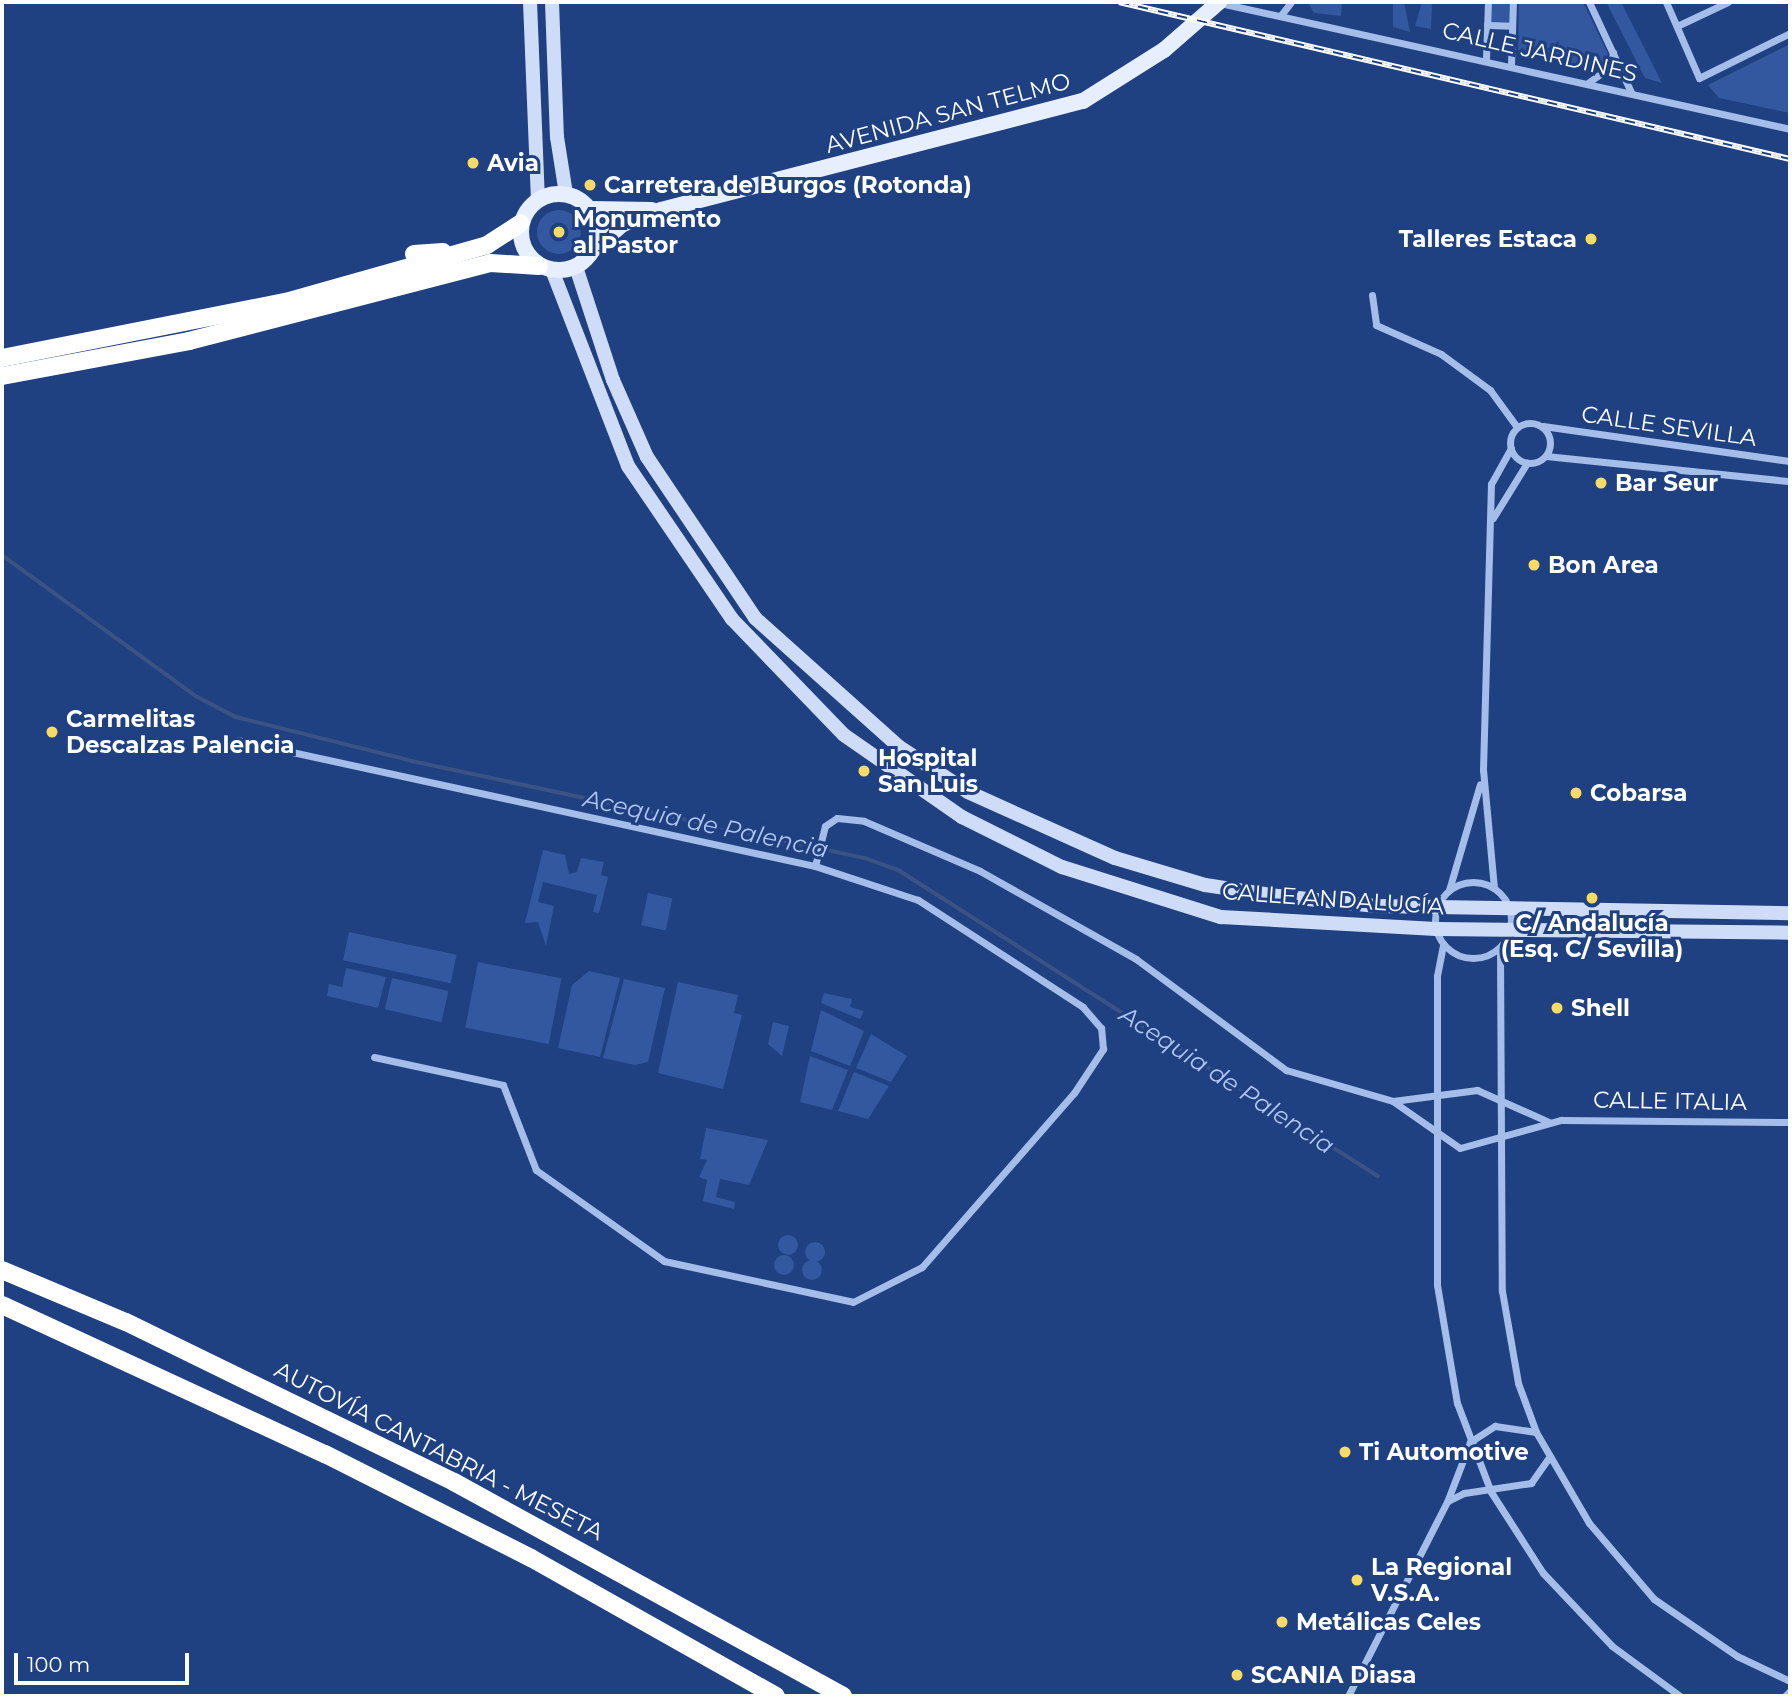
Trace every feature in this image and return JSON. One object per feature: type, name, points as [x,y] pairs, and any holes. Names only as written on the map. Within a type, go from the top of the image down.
[{"type":"highway","points":[[2,358],[286,302],[457,255],[522,223]]},
{"type":"highway","points":[[414,254],[457,255]]},
{"type":"highway","points":[[2,376],[188,341],[490,262],[546,268]]},
{"type":"highway","name":"AUTOVÍA CANTABRIA - MESETA","points":[[2,1270],[126,1322],[454,1482],[843,1696]]},
{"type":"highway","points":[[2,1305],[326,1454],[542,1565],[776,1696]]},
{"type":"main road","points":[[530,2],[538,200],[522,223],[523,247],[546,268],[576,267],[594,249],[597,228],[590,209],[566,194],[538,200]]},
{"type":"main road","points":[[552,2],[557,137],[566,194]]},
{"type":"main road","name":"AVENIDA SAN TELMO","points":[[594,249],[624,224],[661,210],[1044,114],[1121,81],[1164,50],[1217,2]]},
{"type":"main road","name":"AVENIDA SAN TELMO","points":[[590,209],[661,210]]},
{"type":"main road","name":"CALLE ANDALUCÍA","points":[[576,267],[622,402],[701,545],[755,618],[898,746],[991,803],[1115,858],[1205,885],[1279,896],[1437,906],[1790,913]]},
{"type":"main road","name":"CALLE ANDALUCÍA","points":[[546,268],[628,466],[686,557],[796,692],[874,757],[962,817],[1062,867],[1148,898],[1221,917],[1436,929],[1790,933]]},
{"type":"street","name":"CALLE JARDINES","points":[[1217,2],[1511,64],[1790,130]]},
{"type":"street","points":[[1281,15],[1291,2]]},
{"type":"street","points":[[1486,59],[1488,2]]},
{"type":"street","points":[[1511,64],[1514,2]]},
{"type":"street","points":[[1589,2],[1631,92]]},
{"type":"street","points":[[1666,2],[1699,78],[1790,33]]},
{"type":"street","points":[[1677,26],[1728,2]]},
{"type":"street","points":[[1487,25],[1513,26]]},
{"type":"street","points":[[1589,82],[1609,68],[1614,52]]},
{"type":"street","points":[[1372,295],[1376,325],[1441,354],[1480,382],[1517,427]]},
{"type":"street","points":[[1490,525],[1503,492],[1527,463],[1546,456],[1551,443],[1543,426],[1517,427]]},
{"type":"street","name":"CALLE SEVILLA","points":[[1543,426],[1790,461]]},
{"type":"street","points":[[1517,427],[1511,448],[1491,484],[1483,770],[1494,888],[1509,907],[1510,931],[1500,948],[1502,1292],[1518,1383],[1535,1432],[1548,1459],[1588,1523],[1654,1599],[1737,1656],[1790,1681]]},
{"type":"street","points":[[1511,448],[1527,463]]},
{"type":"street","name":"CALLE SEVILLA","points":[[1546,456],[1790,481]]},
{"type":"street","points":[[237,740],[815,866],[918,900],[1083,1007],[1101,1027],[1097,1061],[937,1255],[853,1302],[664,1261],[536,1170],[503,1085],[374,1057]]},
{"type":"street","points":[[1483,770],[1449,890],[1437,906],[1436,929],[1443,945],[1436,1137],[1441,1322],[1470,1442],[1491,1492],[1543,1573],[1577,1611],[1680,1696]]},
{"type":"street","points":[[815,866],[820,839],[837,818],[864,821],[980,872],[1186,991],[1267,1060],[1393,1101],[1436,1137],[1460,1148],[1500,1139]]},
{"type":"street","points":[[1449,890],[1469,882],[1494,888]]},
{"type":"street","points":[[1443,945],[1474,959],[1500,948]]},
{"type":"street","points":[[1393,1101],[1437,1096],[1463,1089],[1502,1100]]},
{"type":"street","name":"CALLE ITALIA","points":[[1502,1100],[1549,1122]]},
{"type":"street","name":"CALLE ITALIA","points":[[1500,1139],[1518,1128],[1549,1122],[1790,1122]]},
{"type":"street","points":[[1348,1696],[1447,1502],[1470,1442],[1495,1426],[1535,1432]]},
{"type":"street","points":[[1447,1502],[1464,1493],[1491,1492],[1531,1483],[1548,1459]]},
{"type":"street","points":[[1785,1696],[1790,1691]]},
{"type":"shaded area","points":[[1308,2],[1342,2],[1341,16],[1314,13]]},
{"type":"shaded area","points":[[1393,2],[1404,2],[1410,32],[1393,27]]},
{"type":"shaded area","points":[[1422,2],[1432,2],[1431,29],[1415,26]]},
{"type":"shaded area","points":[[1488,2],[1513,2],[1513,25],[1488,25]]},
{"type":"shaded area","points":[[1519,2],[1583,2],[1608,54],[1602,65],[1593,69],[1518,50]]},
{"type":"shaded area","points":[[1606,2],[1621,2],[1662,83],[1645,78]]},
{"type":"shaded area","points":[[1790,44],[1790,113],[1719,98],[1708,85]]},
{"type":"shaded area","points":[[559,210],[575,216],[581,232],[575,248],[559,254],[543,248],[537,232],[543,216]]},
{"type":"shaded area","points":[[543,850],[565,855],[569,874],[577,872],[581,858],[604,862],[601,875],[608,877],[599,913],[593,912],[597,895],[543,882],[538,902],[554,906],[546,946],[538,922],[525,923]]},
{"type":"shaded area","points":[[648,893],[672,898],[666,930],[641,925]]},
{"type":"shaded area","points":[[349,932],[457,955],[451,983],[343,960]]},
{"type":"shaded area","points":[[478,962],[561,978],[549,1044],[465,1028]]},
{"type":"shaded area","points":[[346,968],[386,977],[378,1008],[327,996],[329,984],[342,987]]},
{"type":"shaded area","points":[[589,971],[620,978],[600,1057],[558,1048],[572,985]]},
{"type":"shaded area","points":[[392,978],[449,991],[441,1022],[385,1009]]},
{"type":"shaded area","points":[[624,979],[665,988],[648,1062],[635,1065],[603,1058]]},
{"type":"shaded area","points":[[678,982],[738,995],[734,1013],[742,1015],[723,1089],[658,1073]]},
{"type":"shaded area","points":[[824,993],[852,999],[850,1007],[864,1011],[860,1019],[821,1003]]},
{"type":"shaded area","points":[[821,1010],[864,1031],[850,1066],[811,1051]]},
{"type":"shaded area","points":[[773,1022],[789,1026],[782,1056],[768,1044]]},
{"type":"shaded area","points":[[871,1034],[907,1056],[891,1082],[856,1068]]},
{"type":"shaded area","points":[[810,1056],[848,1070],[832,1110],[800,1102]]},
{"type":"shaded area","points":[[854,1072],[889,1086],[868,1119],[838,1111]]},
{"type":"shaded area","points":[[706,1128],[768,1140],[749,1185],[720,1179],[716,1197],[735,1202],[734,1209],[703,1201],[707,1180],[699,1177],[707,1160],[700,1159]]},
{"type":"shaded area","points":[[788,1235],[795,1238],[798,1245],[795,1252],[788,1255],[781,1252],[778,1245],[781,1238]]},
{"type":"shaded area","points":[[815,1242],[822,1245],[825,1252],[822,1259],[815,1262],[808,1259],[805,1252],[808,1245]]},
{"type":"shaded area","points":[[784,1255],[791,1258],[794,1265],[791,1272],[784,1275],[777,1272],[774,1265],[777,1258]]},
{"type":"shaded area","points":[[812,1260],[819,1263],[822,1270],[819,1277],[812,1280],[805,1277],[802,1270],[805,1263]]},
{"type":"waterway","name":"Acequia de Palencia","points":[[2,555],[196,696],[236,717],[412,761],[865,858],[900,871],[1378,1176]]},
{"type":"railway","points":[[1119,2],[1790,159]]},
{"type":"place","name":"Avia","points":[[473,163]]},
{"type":"place","name":"Carretera de Burgos (Rotonda)","points":[[590,185]]},
{"type":"place","name":"Monumento al Pastor","points":[[559,232]]},
{"type":"place","name":"Talleres Estaca","points":[[1591,239]]},
{"type":"place","name":"Bar Seur","points":[[1601,483]]},
{"type":"place","name":"Bon Area","points":[[1534,565]]},
{"type":"place","name":"Carmelitas Descalzas Palencia","points":[[52,732]]},
{"type":"place","name":"Hospital San Luis","points":[[864,771]]},
{"type":"place","name":"Cobarsa","points":[[1576,793]]},
{"type":"place","name":"C/ Andalucía (Esq. C/ Sevilla)","points":[[1592,898]]},
{"type":"place","name":"Shell","points":[[1557,1008]]},
{"type":"place","name":"Ti Automotive","points":[[1345,1452]]},
{"type":"place","name":"La Regional V.S.A.","points":[[1357,1580]]},
{"type":"place","name":"Metálicas Celes","points":[[1282,1622]]},
{"type":"place","name":"SCANIA Diasa","points":[[1237,1675]]}]
